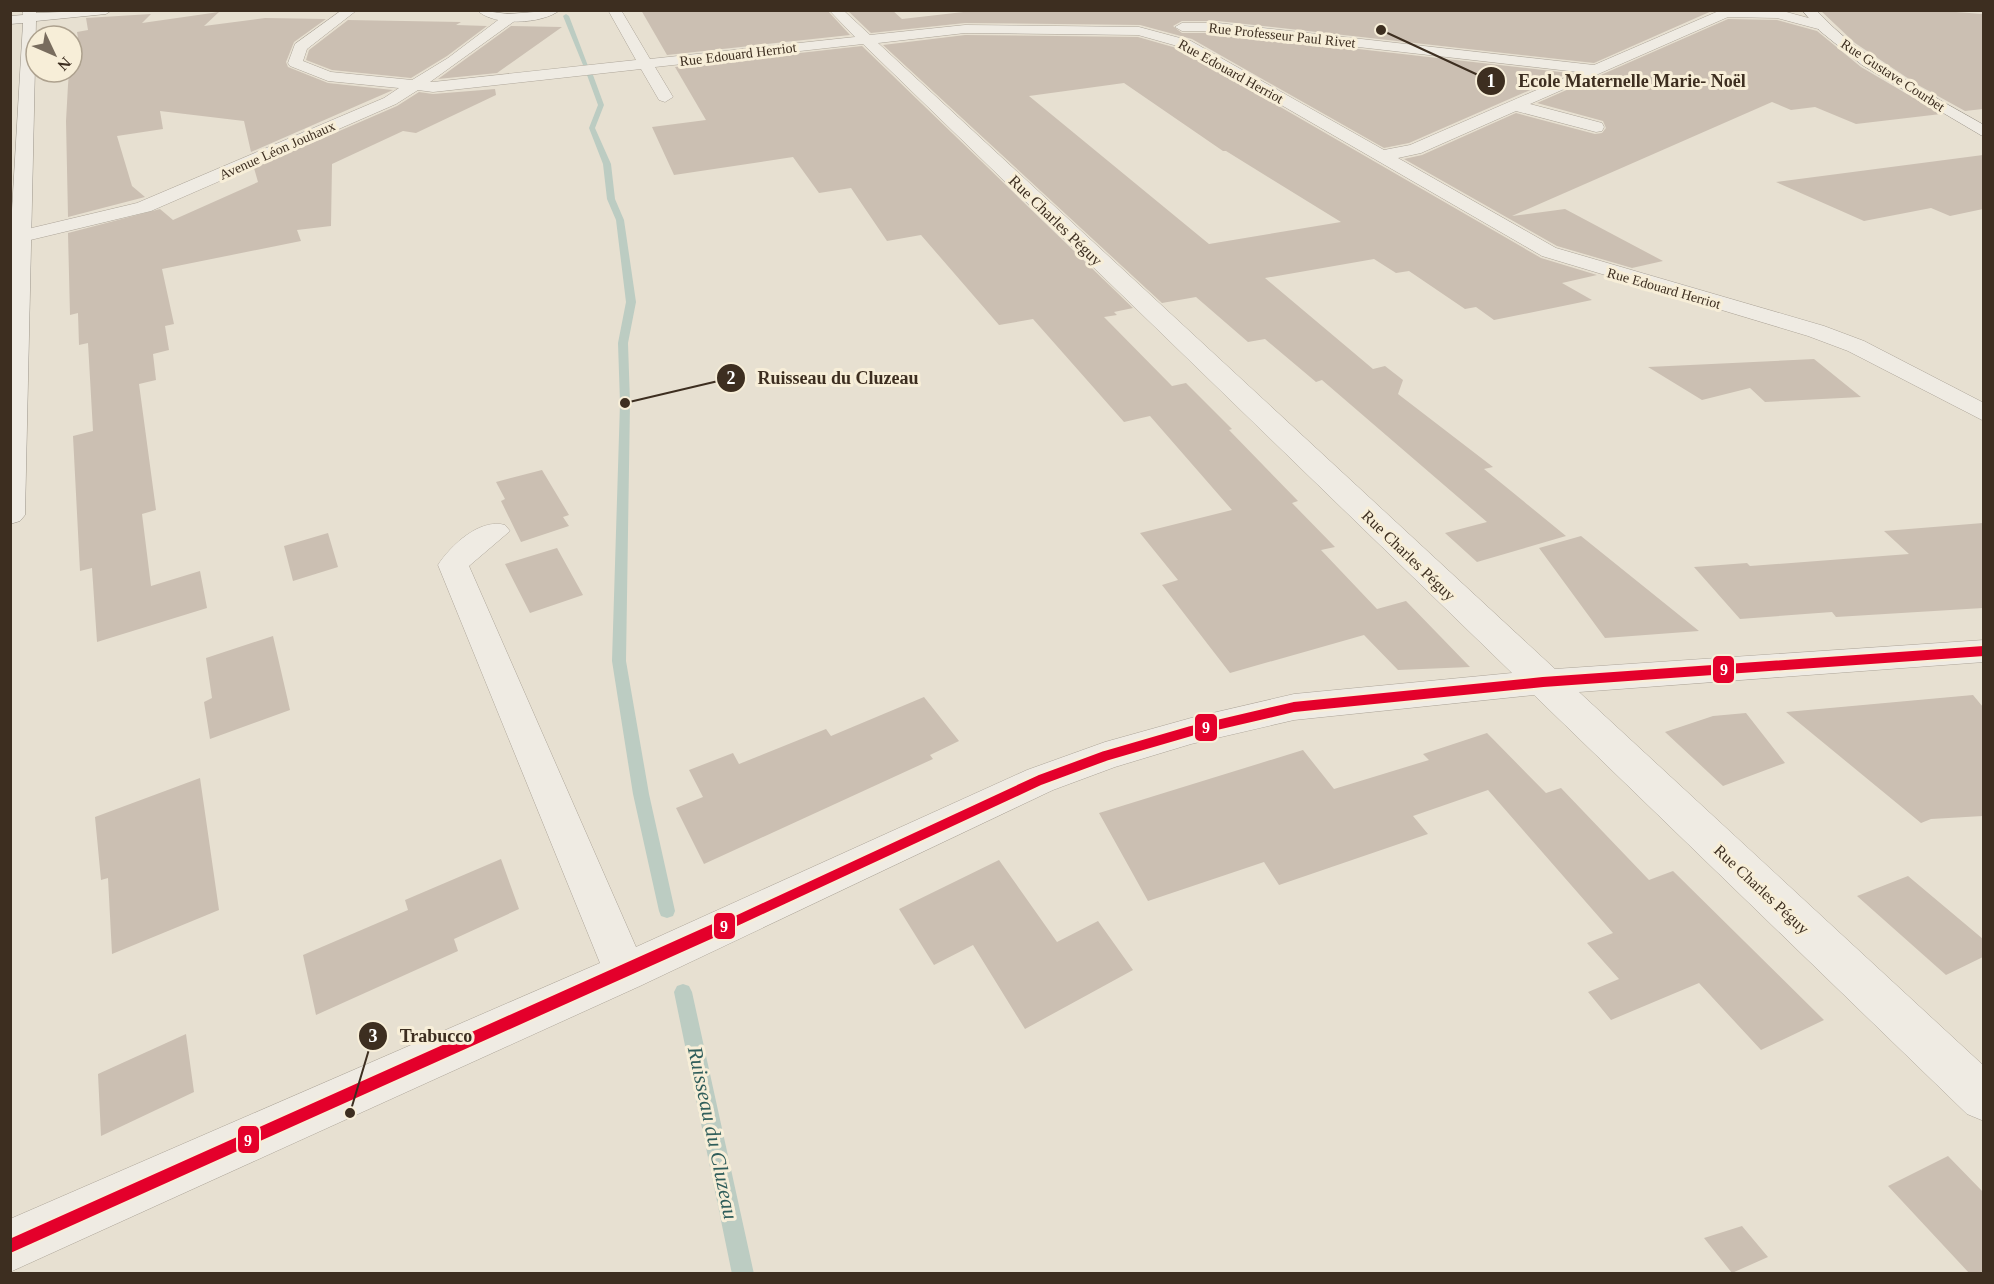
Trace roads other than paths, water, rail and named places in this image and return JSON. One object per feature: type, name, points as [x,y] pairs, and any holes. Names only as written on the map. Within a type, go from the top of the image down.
[{"type":"street","points":[[10,515],[22,236],[22,22],[106,10]]},
{"type":"street","name":"Rue Edouard Herriot","points":[[351,10],[300,47],[295,63],[328,76],[413,85],[450,86],[867,40],[1001,28],[1119,30],[1158,34],[1186,44],[1549,252],[1569,261],[1816,331],[1856,346],[1983,413]]},
{"type":"street","points":[[480,12],[511,17],[565,10]]},
{"type":"street","points":[[614,10],[665,97]]},
{"type":"street","name":"Rue Charles Péguy","points":[[835,10],[1983,1098]]},
{"type":"street","points":[[1793,10],[1810,12]]},
{"type":"street","points":[[1382,156],[1415,149],[1730,12],[1777,14],[1822,26]]},
{"type":"street","name":"Rue Gustave Courbet","points":[[1810,12],[1822,26],[1879,69],[1983,132]]},
{"type":"street","points":[[1211,23],[1226,14]]},
{"type":"street","name":"Avenue Léon Jouhaux","points":[[22,236],[112,217],[144,207],[390,101],[453,61],[511,17]]},
{"type":"street","name":"Rue Professeur Paul Rivet","points":[[1158,34],[1182,27],[1211,23],[1596,70]]},
{"type":"street","points":[[1514,105],[1596,127]]},
{"type":"street","points":[[495,531],[462,553],[453,565],[625,972]]},
{"type":"street","points":[[10,1246],[625,972],[1040,780],[1105,756],[1191,730],[1294,707],[1542,682],[1983,651]]},
{"type":"waterway","name":"Ruisseau du Cluzeau","points":[[566,16],[586,65]]},
{"type":"waterway","name":"Ruisseau du Cluzeau","points":[[590,75],[601,105],[592,128],[607,164],[611,199],[620,220],[631,302],[623,343],[625,403],[619,661],[641,794],[667,911]]},
{"type":"waterway","name":"Ruisseau du Cluzeau","points":[[683,992],[743,1274]]},
{"type":"place","name":"Ecole Maternelle Marie- Noël","points":[[1381,30]]},
{"type":"place","name":"Ruisseau du Cluzeau","points":[[625,403]]},
{"type":"place","name":"Trabucco","points":[[350,1113]]}]
